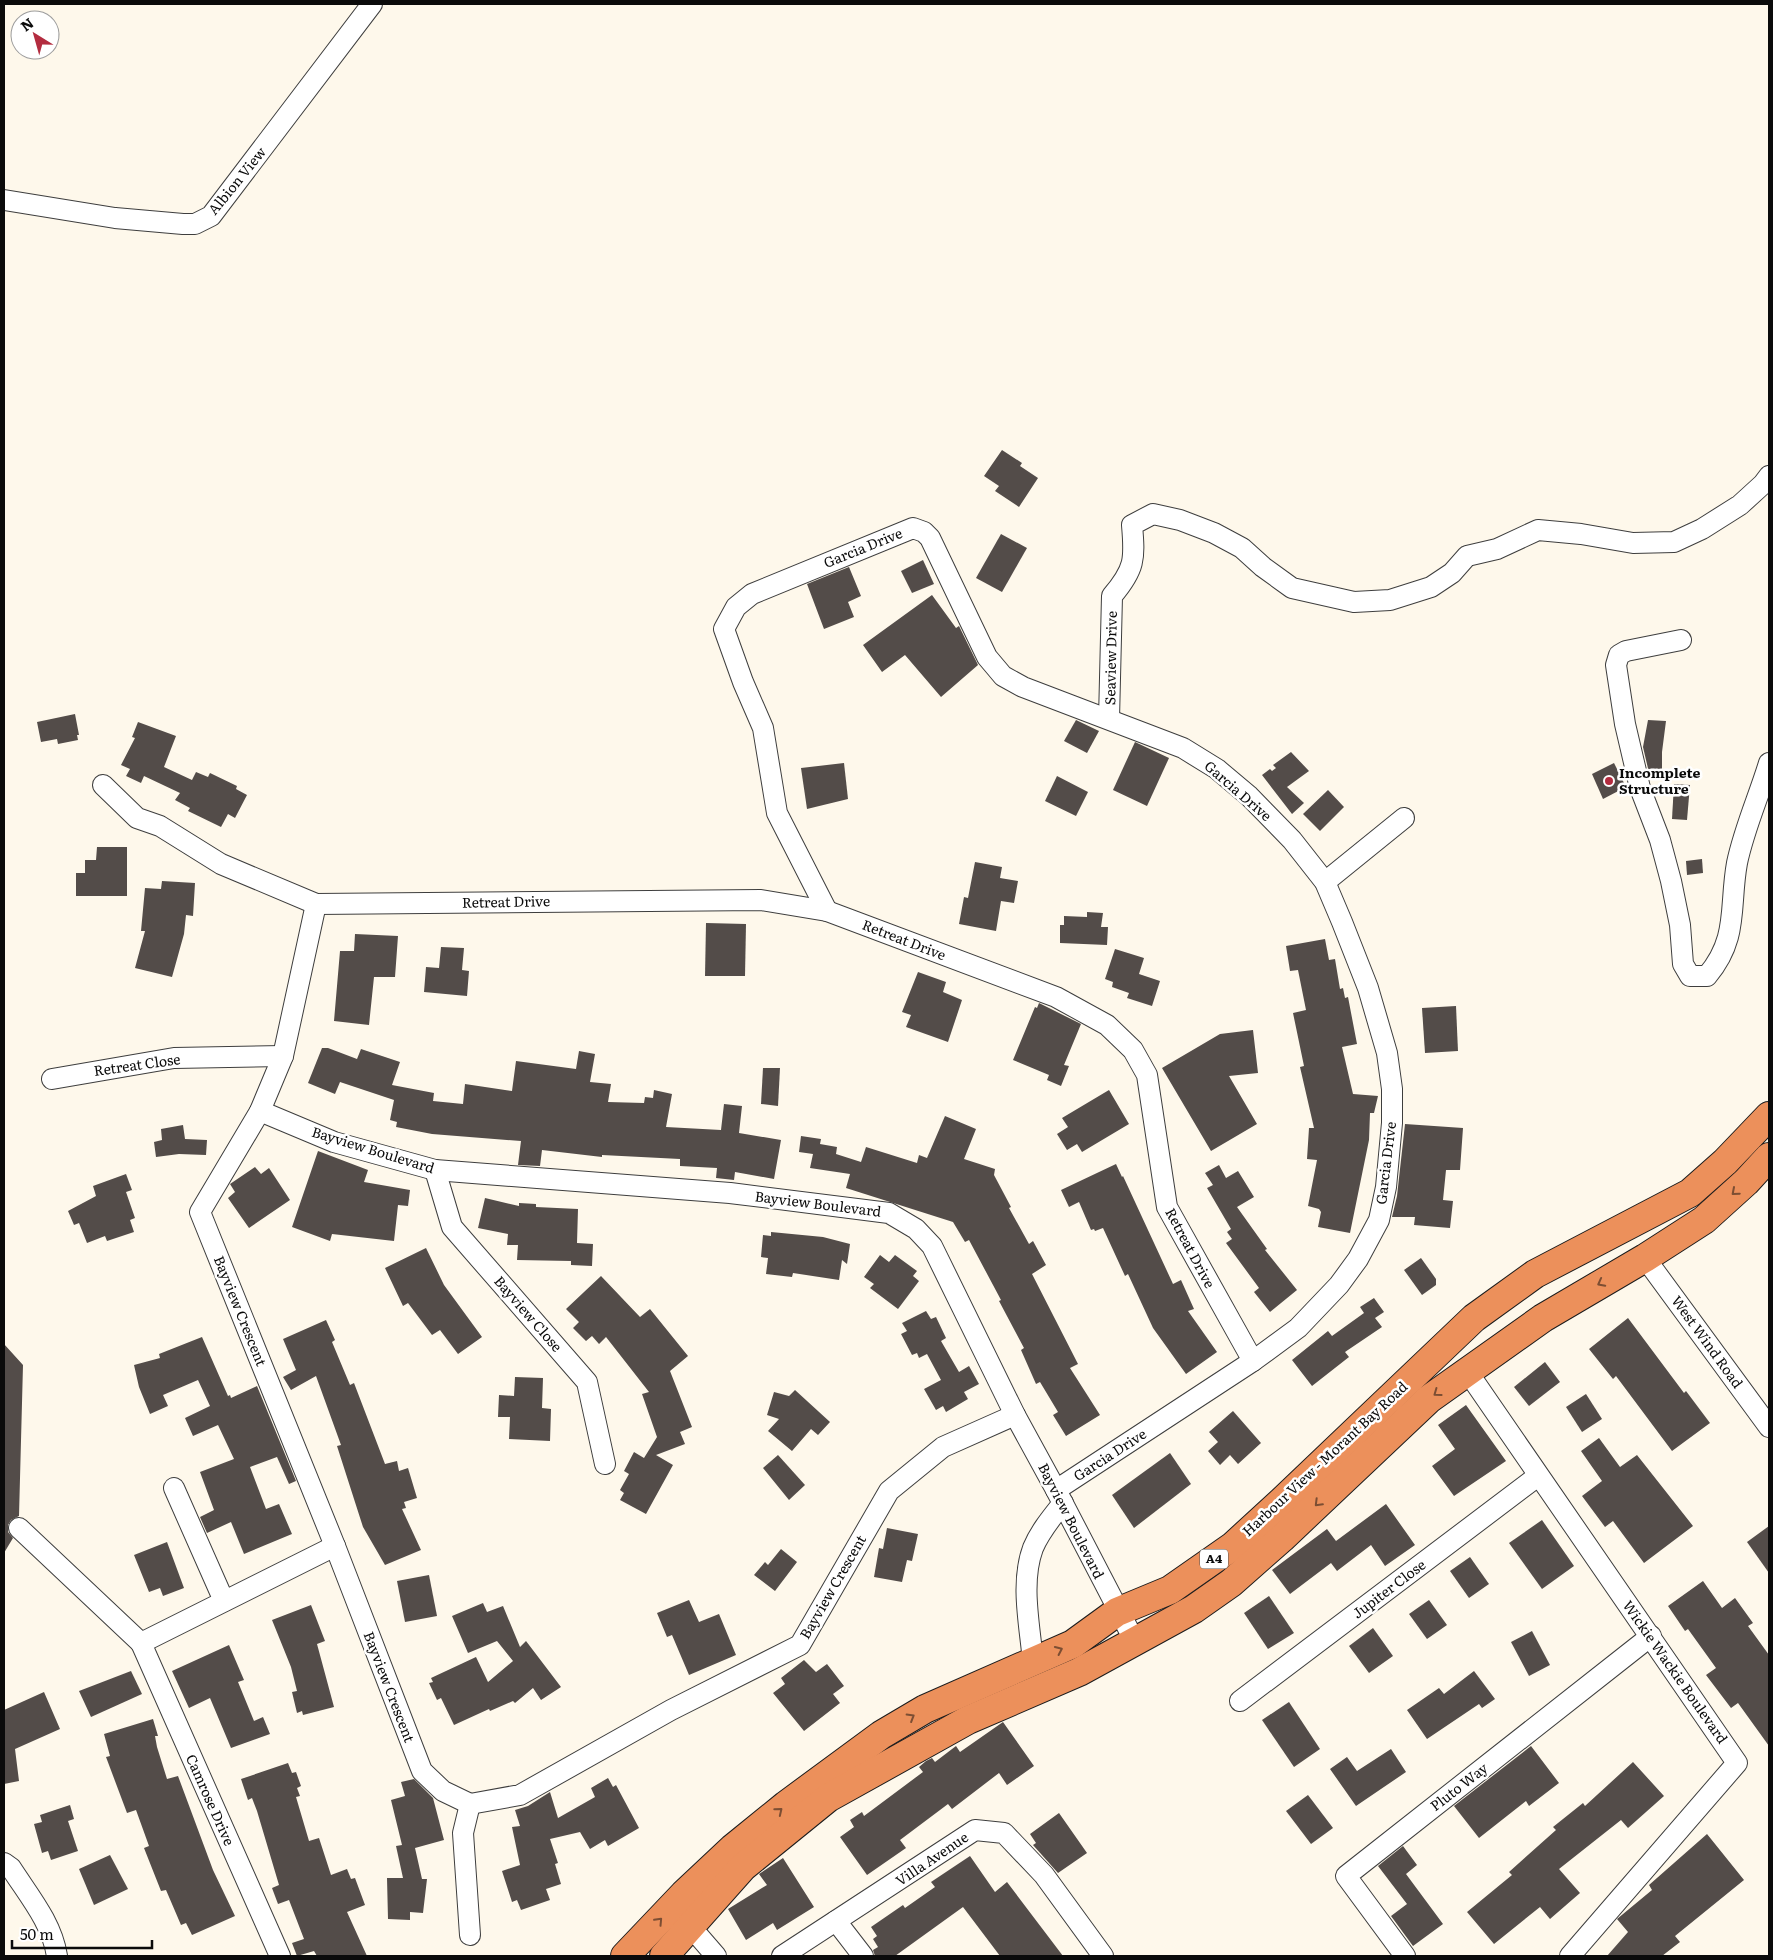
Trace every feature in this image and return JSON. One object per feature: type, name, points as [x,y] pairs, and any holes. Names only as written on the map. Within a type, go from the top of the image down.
[{"type":"highway","name":"Harbour View - Morant Bay Road","points":[[625,1956],[684,1894],[734,1848],[786,1805],[881,1735],[925,1708],[1073,1644],[1117,1612],[1170,1590],[1232,1546],[1282,1501],[1474,1318],[1535,1274],[1690,1194],[1725,1162],[1769,1116]]},
{"type":"highway","name":"Harbour View - Morant Bay Road","points":[[664,1956],[743,1867],[828,1798],[960,1724],[1079,1672],[1194,1608],[1231,1583],[1282,1538],[1429,1399],[1543,1318],[1645,1258],[1704,1220],[1746,1182],[1769,1157]]},
{"type":"street","name":"Albion View","points":[[4,200],[115,218],[183,224],[195,224],[211,216],[372,4]]},
{"type":"street","name":"Seaview Drive","points":[[1110,720],[1112,596],[1123,583],[1134,557],[1132,525],[1153,514],[1180,520],[1214,533],[1242,548],[1263,567],[1292,588],[1354,602],[1390,600],[1431,587],[1452,573],[1467,556],[1497,549],[1538,530],[1581,534],[1633,543],[1674,542],[1702,529],[1740,505],[1769,476]]},
{"type":"street","name":"Garcia Drive","points":[[828,911],[777,813],[763,728],[743,682],[724,628],[736,607],[752,594],[913,528],[924,532],[930,538],[987,657],[1003,676],[1023,687],[1183,748],[1217,770],[1249,796],[1292,840],[1325,882],[1368,988],[1388,1053],[1392,1089],[1392,1114],[1386,1187],[1378,1220],[1358,1259],[1339,1285],[1298,1328],[1253,1362],[1060,1496],[1033,1548],[1026,1584],[1033,1662]]},
{"type":"street","points":[[1681,640],[1626,651],[1619,656],[1616,665],[1627,733],[1640,788],[1660,840],[1669,873],[1680,925],[1684,964],[1690,976],[1707,976],[1718,963],[1731,931],[1738,863],[1769,763]]},
{"type":"street","points":[[102,785],[137,818],[160,826],[221,864],[316,904]]},
{"type":"street","points":[[1325,882],[1404,818]]},
{"type":"street","name":"Retreat Drive","points":[[316,904],[762,900],[828,911],[1056,997],[1107,1025],[1133,1050],[1147,1075],[1167,1207],[1253,1362]]},
{"type":"street","name":"Bayview Crescent","points":[[316,904],[283,1056],[260,1111],[200,1212],[335,1546],[422,1771],[442,1791],[470,1804],[520,1795],[671,1710],[800,1645],[889,1491],[944,1447],[1015,1415]]},
{"type":"street","name":"Retreat Close","points":[[52,1079],[174,1058],[283,1056]]},
{"type":"street","name":"Bayview Boulevard","points":[[260,1111],[334,1142],[434,1170],[730,1193],[888,1213],[916,1229],[932,1246],[1015,1415],[1060,1496],[1117,1612],[1134,1640]]},
{"type":"street","name":"Bayview Close","points":[[434,1170],[452,1227],[587,1382],[605,1464]]},
{"type":"street","name":"West Wind Road","points":[[1645,1258],[1769,1427]]},
{"type":"street","name":"Wickie Wackie Boulevard","points":[[1467,1371],[1737,1763],[1570,1956]]},
{"type":"street","name":"Jupiter Close","points":[[1240,1701],[1538,1476]]},
{"type":"street","points":[[174,1488],[224,1601]]},
{"type":"street","points":[[19,1528],[141,1643],[335,1546]]},
{"type":"street","name":"Pluto Way","points":[[1405,1956],[1346,1876],[1650,1636]]},
{"type":"street","name":"Camrose Drive","points":[[141,1643],[280,1956]]},
{"type":"street","points":[[470,1804],[463,1833],[470,1935]]},
{"type":"street","name":"Villa Avenue","points":[[782,1956],[975,1830],[1004,1833],[1044,1875],[1102,1956]]},
{"type":"street","points":[[4,1863],[11,1868],[48,1925],[54,1942],[56,1956]]},
{"type":"street","points":[[836,1921],[863,1956]]},
{"type":"street","points":[[690,1926],[716,1956]]},
{"type":"building","points":[[1002,450],[1022,463],[1020,466],[1038,478],[1019,507],[995,491],[999,486],[984,476]]},
{"type":"building","points":[[1001,534],[1027,548],[1002,592],[976,578]]},
{"type":"building","points":[[923,560],[934,584],[912,593],[901,571]]},
{"type":"building","points":[[849,567],[861,596],[848,602],[854,617],[824,629],[807,584]]},
{"type":"building","points":[[932,595],[956,628],[959,626],[978,665],[941,697],[905,655],[882,672],[863,645]]},
{"type":"building","points":[[75,714],[79,735],[77,735],[78,740],[58,744],[57,739],[41,742],[37,722]]},
{"type":"building","points":[[1076,720],[1099,731],[1087,753],[1064,741]]},
{"type":"building","points":[[1648,720],[1666,721],[1662,752],[1662,777],[1650,777],[1643,747]]},
{"type":"building","points":[[138,722],[176,736],[164,767],[192,780],[196,772],[208,777],[210,773],[237,786],[236,789],[247,795],[235,818],[228,814],[221,827],[188,811],[190,808],[175,800],[180,793],[144,776],[141,783],[126,776],[130,769],[121,765],[135,738],[132,737]]},
{"type":"building","points":[[1135,742],[1169,758],[1147,806],[1113,790]]},
{"type":"building","points":[[1291,752],[1309,771],[1287,787],[1304,803],[1292,814],[1262,775],[1270,769],[1272,771],[1276,768],[1273,765]]},
{"type":"building","points":[[844,763],[848,799],[807,809],[801,768]]},
{"type":"building","name":"Incomplete Structure","points":[[1614,763],[1626,787],[1603,799],[1592,774]]},
{"type":"building","points":[[1057,776],[1088,792],[1076,816],[1045,801]]},
{"type":"building","points":[[1674,784],[1690,785],[1687,820],[1672,819]]},
{"type":"building","points":[[1328,790],[1344,807],[1320,831],[1303,814]]},
{"type":"building","points":[[97,847],[127,847],[127,896],[76,896],[76,873],[85,873],[85,860],[96,860]]},
{"type":"building","points":[[1702,859],[1703,873],[1687,875],[1686,861]]},
{"type":"building","points":[[975,862],[1002,867],[1000,878],[1018,881],[1014,903],[1001,901],[996,931],[959,924],[964,897],[968,898]]},
{"type":"building","points":[[162,881],[195,883],[193,916],[186,915],[184,934],[172,977],[135,968],[145,931],[141,931],[145,888],[161,889]]},
{"type":"building","points":[[1087,912],[1103,913],[1101,927],[1108,927],[1107,945],[1060,943],[1060,925],[1064,925],[1064,916],[1087,917]]},
{"type":"building","points":[[706,923],[746,924],[745,976],[705,976]]},
{"type":"building","points":[[355,934],[398,936],[395,977],[374,977],[369,1025],[334,1021],[340,951],[354,951]]},
{"type":"building","points":[[1325,939],[1329,960],[1335,959],[1340,989],[1343,988],[1345,998],[1348,997],[1357,1044],[1342,1047],[1353,1094],[1378,1096],[1374,1113],[1370,1113],[1369,1140],[1350,1233],[1318,1227],[1321,1212],[1319,1209],[1308,1206],[1317,1160],[1307,1159],[1309,1128],[1314,1128],[1300,1067],[1304,1066],[1293,1013],[1306,1010],[1298,970],[1290,971],[1286,946]]},
{"type":"building","points":[[441,947],[464,948],[462,970],[469,971],[467,996],[424,992],[426,967],[439,968]]},
{"type":"building","points":[[1115,949],[1144,958],[1139,974],[1160,981],[1152,1006],[1127,998],[1129,993],[1112,987],[1113,982],[1105,979]]},
{"type":"building","points":[[918,972],[946,982],[943,992],[962,1000],[948,1042],[906,1027],[911,1015],[902,1012]]},
{"type":"building","points":[[1039,1003],[1081,1024],[1064,1065],[1069,1066],[1061,1086],[1047,1080],[1049,1075],[1013,1060],[1035,1007],[1037,1008]]},
{"type":"building","points":[[1456,1006],[1458,1051],[1425,1053],[1422,1008]]},
{"type":"building","points":[[1253,1030],[1258,1073],[1229,1076],[1257,1124],[1211,1151],[1162,1068],[1220,1034]]},
{"type":"building","points":[[322,1048],[328,1048],[357,1059],[361,1049],[400,1062],[392,1085],[434,1093],[433,1101],[463,1104],[465,1084],[512,1091],[516,1061],[576,1069],[579,1051],[595,1054],[590,1082],[611,1084],[608,1102],[644,1103],[645,1097],[653,1098],[654,1090],[672,1094],[666,1127],[721,1130],[724,1104],[742,1106],[739,1133],[781,1140],[774,1179],[735,1172],[734,1180],[716,1178],[717,1168],[680,1166],[680,1159],[602,1155],[602,1157],[542,1150],[540,1166],[518,1165],[521,1141],[432,1134],[396,1127],[397,1122],[390,1120],[394,1100],[340,1082],[335,1094],[308,1083]]},
{"type":"building","points":[[763,1068],[780,1068],[778,1106],[761,1104]]},
{"type":"building","points":[[1109,1090],[1129,1124],[1082,1152],[1077,1144],[1067,1150],[1057,1134],[1068,1127],[1062,1118]]},
{"type":"building","points":[[945,1116],[976,1129],[964,1159],[995,1169],[994,1175],[1011,1207],[1009,1208],[1029,1244],[1033,1241],[1046,1265],[1032,1274],[1078,1364],[1070,1368],[1100,1415],[1066,1436],[1053,1415],[1058,1412],[1040,1382],[1036,1384],[1021,1350],[1024,1348],[999,1301],[1001,1300],[969,1240],[965,1242],[953,1222],[846,1188],[850,1174],[810,1168],[813,1154],[799,1152],[801,1136],[821,1139],[820,1144],[837,1147],[836,1154],[861,1162],[866,1147],[917,1163],[919,1155],[927,1158]]},
{"type":"building","points":[[1405,1124],[1463,1128],[1460,1170],[1446,1170],[1443,1200],[1453,1201],[1450,1228],[1414,1225],[1415,1217],[1392,1217],[1397,1196]]},
{"type":"building","points":[[183,1125],[185,1139],[207,1140],[206,1155],[179,1154],[156,1157],[154,1142],[162,1140],[161,1129]]},
{"type":"building","points":[[318,1151],[368,1170],[364,1182],[410,1190],[408,1206],[398,1205],[394,1241],[332,1234],[330,1241],[292,1227]]},
{"type":"building","points":[[1116,1164],[1173,1284],[1181,1280],[1194,1309],[1188,1311],[1217,1352],[1186,1374],[1153,1328],[1128,1274],[1125,1276],[1103,1228],[1095,1231],[1094,1229],[1091,1230],[1079,1202],[1069,1207],[1061,1190]]},
{"type":"building","points":[[1219,1165],[1226,1178],[1238,1171],[1254,1197],[1237,1207],[1267,1249],[1265,1250],[1297,1290],[1270,1312],[1254,1292],[1259,1288],[1226,1243],[1232,1239],[1227,1232],[1231,1229],[1207,1188],[1213,1185],[1205,1173]]},
{"type":"building","points":[[255,1167],[261,1174],[269,1168],[290,1200],[249,1228],[228,1198],[235,1192],[230,1184]]},
{"type":"building","points":[[126,1174],[132,1190],[126,1192],[135,1218],[130,1220],[134,1232],[107,1241],[105,1236],[87,1243],[79,1223],[74,1225],[68,1211],[96,1196],[93,1186]]},
{"type":"building","points":[[485,1198],[519,1206],[519,1203],[536,1204],[536,1207],[578,1209],[577,1243],[593,1244],[592,1266],[571,1265],[571,1261],[517,1260],[518,1245],[507,1245],[508,1234],[478,1228]]},
{"type":"building","points":[[771,1232],[823,1237],[850,1244],[847,1264],[842,1260],[839,1280],[793,1273],[792,1277],[766,1274],[768,1258],[761,1257],[763,1235],[771,1236]]},
{"type":"building","points":[[426,1248],[444,1285],[482,1337],[458,1354],[440,1330],[432,1335],[408,1303],[403,1306],[385,1268]]},
{"type":"building","points":[[880,1255],[889,1262],[895,1255],[917,1271],[913,1276],[919,1281],[898,1309],[870,1288],[874,1284],[864,1277]]},
{"type":"building","points":[[1421,1258],[1436,1279],[1436,1285],[1422,1295],[1404,1270]]},
{"type":"building","points":[[601,1276],[640,1317],[650,1309],[688,1356],[670,1371],[692,1427],[680,1432],[685,1444],[656,1455],[673,1465],[646,1514],[620,1500],[624,1493],[620,1490],[629,1474],[624,1471],[634,1452],[644,1458],[657,1437],[642,1394],[649,1392],[606,1337],[599,1344],[592,1336],[586,1341],[573,1328],[579,1322],[566,1309]]},
{"type":"building","points":[[1374,1298],[1384,1312],[1375,1318],[1382,1327],[1345,1352],[1349,1357],[1312,1386],[1292,1360],[1328,1331],[1332,1336],[1364,1313],[1360,1307]]},
{"type":"building","points":[[926,1311],[931,1319],[936,1317],[946,1338],[941,1341],[959,1372],[969,1366],[979,1384],[964,1392],[968,1399],[946,1412],[943,1406],[936,1410],[924,1389],[941,1380],[927,1354],[919,1358],[917,1353],[912,1355],[901,1334],[907,1331],[902,1323]]},
{"type":"building","points":[[1628,1318],[1684,1393],[1686,1391],[1710,1423],[1672,1451],[1616,1376],[1613,1379],[1589,1349]]},
{"type":"building","points":[[326,1320],[335,1340],[332,1342],[350,1385],[354,1383],[385,1464],[397,1461],[399,1471],[408,1468],[417,1498],[404,1502],[406,1508],[402,1509],[421,1550],[385,1565],[363,1527],[337,1446],[341,1445],[316,1376],[291,1390],[283,1377],[296,1370],[283,1339]]},
{"type":"building","points":[[202,1337],[228,1396],[230,1395],[231,1398],[257,1386],[296,1481],[289,1484],[277,1457],[250,1467],[266,1509],[279,1504],[292,1534],[244,1554],[231,1522],[207,1533],[200,1517],[214,1510],[200,1472],[234,1459],[218,1425],[193,1436],[185,1418],[210,1406],[198,1380],[163,1395],[168,1406],[150,1414],[139,1387],[134,1365],[160,1358],[159,1354]]},
{"type":"building","points":[[4,1344],[23,1365],[19,1516],[11,1520],[8,1525],[8,1532],[13,1538],[4,1553]]},
{"type":"building","points":[[1545,1362],[1560,1382],[1529,1406],[1514,1387]]},
{"type":"building","points":[[515,1377],[543,1378],[542,1408],[551,1409],[550,1441],[509,1439],[510,1417],[498,1417],[499,1395],[514,1396]]},
{"type":"building","points":[[795,1390],[830,1422],[818,1435],[811,1429],[792,1451],[768,1431],[779,1419],[767,1415],[774,1392],[789,1396]]},
{"type":"building","points":[[1586,1394],[1602,1419],[1582,1432],[1566,1407]]},
{"type":"building","points":[[1466,1405],[1506,1461],[1454,1496],[1432,1466],[1455,1449],[1438,1425]]},
{"type":"building","points":[[1233,1411],[1261,1443],[1238,1464],[1230,1455],[1220,1465],[1208,1451],[1218,1442],[1209,1432]]},
{"type":"building","points":[[1599,1438],[1620,1467],[1637,1455],[1693,1526],[1644,1563],[1613,1521],[1605,1527],[1582,1496],[1602,1481],[1581,1451]]},
{"type":"building","points":[[1170,1453],[1191,1484],[1134,1528],[1112,1495]]},
{"type":"building","points":[[778,1455],[805,1485],[789,1500],[763,1468]]},
{"type":"building","points":[[1386,1504],[1415,1545],[1385,1566],[1371,1545],[1337,1571],[1331,1563],[1290,1594],[1272,1570],[1327,1529],[1336,1541]]},
{"type":"building","points":[[1542,1520],[1574,1566],[1542,1589],[1509,1543]]},
{"type":"building","points":[[1769,1526],[1769,1573],[1747,1542]]},
{"type":"building","points":[[887,1528],[918,1534],[912,1561],[907,1560],[902,1582],[874,1577],[879,1548],[883,1549]]},
{"type":"building","points":[[167,1542],[184,1588],[163,1596],[160,1588],[149,1592],[134,1555]]},
{"type":"building","points":[[781,1549],[797,1562],[775,1591],[754,1575],[765,1562],[768,1565]]},
{"type":"building","points":[[1470,1557],[1489,1584],[1469,1598],[1450,1571]]},
{"type":"building","points":[[429,1575],[437,1616],[405,1622],[397,1581]]},
{"type":"building","points":[[1703,1581],[1722,1608],[1735,1598],[1753,1623],[1748,1626],[1769,1655],[1769,1746],[1738,1703],[1731,1708],[1706,1675],[1716,1668],[1688,1629],[1685,1631],[1668,1606]]},
{"type":"building","points":[[1269,1596],[1294,1633],[1268,1649],[1244,1613]]},
{"type":"building","points":[[689,1600],[699,1622],[719,1614],[736,1655],[689,1675],[672,1635],[667,1637],[657,1613]]},
{"type":"building","points":[[1429,1600],[1447,1625],[1427,1639],[1409,1614]]},
{"type":"building","points":[[483,1603],[487,1612],[503,1606],[520,1647],[526,1641],[561,1687],[541,1700],[533,1688],[515,1703],[513,1701],[490,1711],[489,1709],[454,1725],[441,1698],[437,1700],[429,1683],[433,1682],[431,1678],[476,1657],[488,1682],[513,1661],[497,1641],[468,1653],[452,1616]]},
{"type":"building","points":[[311,1605],[325,1641],[317,1644],[334,1707],[303,1715],[302,1711],[297,1713],[292,1692],[297,1691],[291,1667],[272,1620]]},
{"type":"building","points":[[1373,1628],[1393,1656],[1369,1673],[1349,1646]]},
{"type":"building","points":[[1532,1631],[1550,1665],[1529,1676],[1511,1642]]},
{"type":"building","points":[[229,1645],[244,1680],[238,1682],[254,1721],[263,1717],[270,1734],[231,1748],[210,1698],[189,1708],[172,1671]]},
{"type":"building","points":[[804,1660],[816,1672],[827,1664],[844,1686],[833,1694],[840,1703],[804,1731],[773,1693],[785,1684],[781,1678]]},
{"type":"building","points":[[131,1671],[142,1694],[91,1717],[79,1691]]},
{"type":"building","points":[[1474,1671],[1495,1699],[1482,1708],[1479,1704],[1427,1739],[1407,1710],[1439,1688],[1444,1694]]},
{"type":"building","points":[[44,1692],[60,1729],[15,1749],[19,1781],[4,1784],[4,1710]]},
{"type":"building","points":[[1289,1702],[1320,1749],[1294,1767],[1262,1720]]},
{"type":"building","points":[[153,1719],[158,1736],[155,1736],[157,1747],[167,1779],[178,1776],[213,1870],[235,1916],[192,1935],[186,1923],[181,1925],[166,1890],[161,1891],[144,1848],[149,1846],[136,1810],[127,1813],[106,1757],[110,1756],[104,1734]]},
{"type":"building","points":[[1003,1722],[1034,1766],[1007,1785],[999,1773],[952,1809],[948,1804],[900,1840],[906,1848],[867,1875],[840,1837],[854,1827],[850,1820],[862,1812],[864,1816],[923,1772],[919,1767],[926,1761],[932,1758],[935,1762],[956,1746],[960,1752]]},
{"type":"building","points":[[1531,1746],[1559,1783],[1529,1806],[1526,1801],[1479,1838],[1454,1806]]},
{"type":"building","points":[[1391,1749],[1406,1772],[1356,1806],[1330,1769],[1347,1757],[1357,1771]]},
{"type":"building","points":[[1633,1762],[1664,1796],[1628,1828],[1621,1820],[1559,1869],[1580,1893],[1550,1919],[1540,1907],[1494,1944],[1467,1912],[1512,1875],[1509,1872],[1556,1830],[1553,1827],[1583,1803],[1585,1806]]},
{"type":"building","points":[[288,1763],[292,1773],[296,1772],[301,1786],[297,1788],[300,1796],[296,1797],[309,1841],[319,1838],[331,1875],[347,1869],[351,1879],[355,1878],[365,1905],[347,1912],[367,1956],[317,1956],[314,1951],[297,1956],[292,1943],[304,1939],[289,1900],[278,1904],[272,1888],[279,1885],[257,1811],[252,1798],[248,1800],[241,1779]]},
{"type":"building","points":[[608,1778],[613,1787],[616,1785],[639,1828],[608,1846],[605,1840],[590,1849],[580,1832],[550,1839],[558,1863],[555,1864],[561,1884],[546,1889],[550,1900],[521,1910],[517,1900],[512,1902],[502,1871],[520,1865],[512,1827],[520,1826],[515,1810],[528,1806],[550,1792],[558,1818],[595,1797],[591,1788]]},
{"type":"building","points":[[414,1779],[433,1798],[444,1840],[415,1848],[422,1879],[427,1879],[423,1913],[410,1912],[410,1920],[388,1919],[387,1878],[403,1878],[396,1846],[402,1845],[391,1800],[405,1796],[401,1782]]},
{"type":"building","points":[[1308,1795],[1333,1828],[1311,1844],[1286,1811]]},
{"type":"building","points":[[70,1805],[74,1819],[68,1821],[78,1851],[51,1860],[48,1851],[42,1853],[34,1824],[42,1822],[40,1815]]},
{"type":"building","points":[[1059,1813],[1087,1853],[1058,1873],[1033,1845],[1036,1843],[1030,1834]]},
{"type":"building","points":[[1707,1834],[1744,1880],[1675,1936],[1680,1942],[1662,1956],[1607,1956],[1628,1932],[1617,1919],[1652,1890],[1649,1885]]},
{"type":"building","points":[[1403,1846],[1417,1865],[1406,1874],[1443,1924],[1413,1946],[1391,1916],[1407,1904],[1378,1866]]},
{"type":"building","points":[[110,1855],[128,1889],[94,1905],[79,1869]]},
{"type":"building","points":[[970,1856],[995,1892],[1007,1882],[1063,1956],[1000,1956],[963,1907],[895,1956],[875,1956],[873,1950],[878,1947],[873,1939],[877,1936],[871,1927],[903,1905],[905,1908],[935,1887],[931,1882]]},
{"type":"building","points":[[783,1858],[814,1907],[777,1930],[773,1923],[746,1940],[728,1909],[767,1885],[759,1874]]},
{"type":"place","name":"Incomplete Structure","points":[[1609,781]]}]
